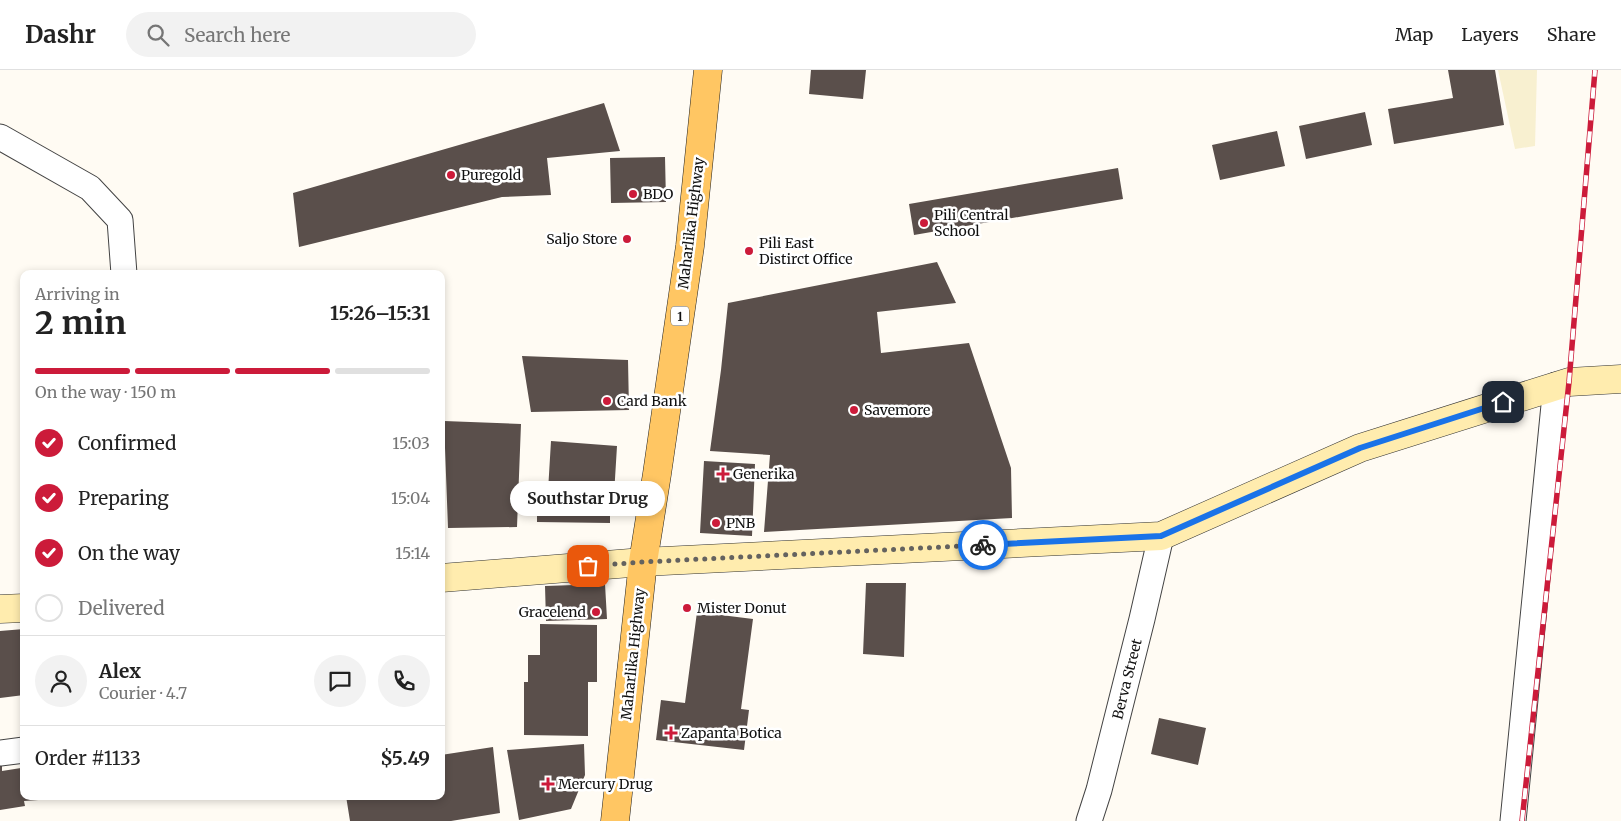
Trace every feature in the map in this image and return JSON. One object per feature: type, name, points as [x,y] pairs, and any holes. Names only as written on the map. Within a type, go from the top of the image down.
[{"type":"main road","name":"Maharlika Highway","points":[[615,821],[643,562],[690,246],[708,70]]},
{"type":"street","points":[[3,146],[90,188],[120,220],[124,270]]},
{"type":"street","points":[[445,578],[643,562],[1161,536],[1360,448],[1556,385],[1569,382],[1621,379]]},
{"type":"street","points":[[1514,821],[1556,385]]},
{"type":"street","name":"Berva Street","points":[[1088,821],[1099,790],[1161,536]]},
{"type":"street","points":[[0,610],[20,608]]},
{"type":"street","points":[[0,753],[20,750]]},
{"type":"shaded area","points":[[1498,70],[1537,70],[1535,146],[1515,149]]},
{"type":"building","points":[[811,70],[866,70],[863,99],[809,94]]},
{"type":"building","points":[[1448,70],[1495,70],[1504,125],[1394,144],[1388,109],[1453,98]]},
{"type":"building","name":"Puregold","points":[[604,103],[620,151],[547,158],[551,195],[502,197],[299,247],[293,193]]},
{"type":"building","points":[[1365,112],[1372,145],[1306,159],[1299,126]]},
{"type":"building","points":[[1277,131],[1285,166],[1220,180],[1212,145]]},
{"type":"building","points":[[665,157],[666,202],[611,203],[610,158]]},
{"type":"building","points":[[1118,168],[1123,199],[914,235],[909,204]]},
{"type":"building","name":"Savemore","points":[[937,262],[956,303],[877,312],[881,353],[969,343],[1011,468],[1012,518],[764,532],[770,455],[710,451],[728,303]]},
{"type":"building","points":[[522,356],[628,360],[629,410],[531,412]]},
{"type":"building","points":[[445,421],[521,424],[517,527],[448,528]]},
{"type":"building","points":[[551,441],[617,446],[614,495],[548,491]]},
{"type":"building","points":[[704,461],[755,464],[752,536],[700,533]]},
{"type":"building","points":[[537,499],[610,500],[610,523],[537,522]]},
{"type":"building","points":[[866,583],[906,583],[904,657],[863,654]]},
{"type":"building","points":[[605,584],[607,619],[546,621],[545,586]]},
{"type":"building","points":[[697,612],[753,619],[741,709],[749,710],[744,750],[656,740],[661,700],[685,703]]},
{"type":"building","points":[[540,624],[597,625],[597,682],[588,682],[588,736],[524,735],[524,682],[528,682],[528,655],[540,655]]},
{"type":"building","points":[[20,629],[20,696],[0,698],[0,631]]},
{"type":"building","points":[[1159,718],[1206,728],[1198,765],[1151,754]]},
{"type":"building","points":[[584,744],[585,775],[571,809],[519,820],[507,750]]},
{"type":"building","points":[[493,747],[500,813],[451,821],[350,821],[347,800],[445,800],[445,754]]},
{"type":"building","points":[[0,764],[2,764],[2,771],[20,768],[20,800],[38,800],[24,801],[25,806],[0,810]]},
{"type":"railway","points":[[1522,821],[1569,382],[1595,70]]},
{"type":"way so far","points":[[588,566],[983,545]]},
{"type":"place","name":"Puregold","points":[[451,175]]},
{"type":"place","name":"BDO","points":[[633,194]]},
{"type":"place","name":"Pili Central School","points":[[924,223]]},
{"type":"place","name":"Saljo Store","points":[[627,239]]},
{"type":"place","name":"Pili East Distirct Office","points":[[749,251]]},
{"type":"place","name":"Card Bank","points":[[607,401]]},
{"type":"place","name":"Savemore","points":[[854,410]]},
{"type":"place","name":"Generika","points":[[723,474]]},
{"type":"place","name":"PNB","points":[[716,523]]},
{"type":"place","name":"Southstar Drug","points":[[588,566]]},
{"type":"place","name":"Mister Donut","points":[[687,608]]},
{"type":"place","name":"Gracelend","points":[[596,612]]},
{"type":"place","name":"Zapanta Botica","points":[[671,733]]},
{"type":"place","name":"Mercury Drug","points":[[548,784]]},
{"type":"route","points":[[983,545],[1161,536],[1360,448],[1503,402]]}]
